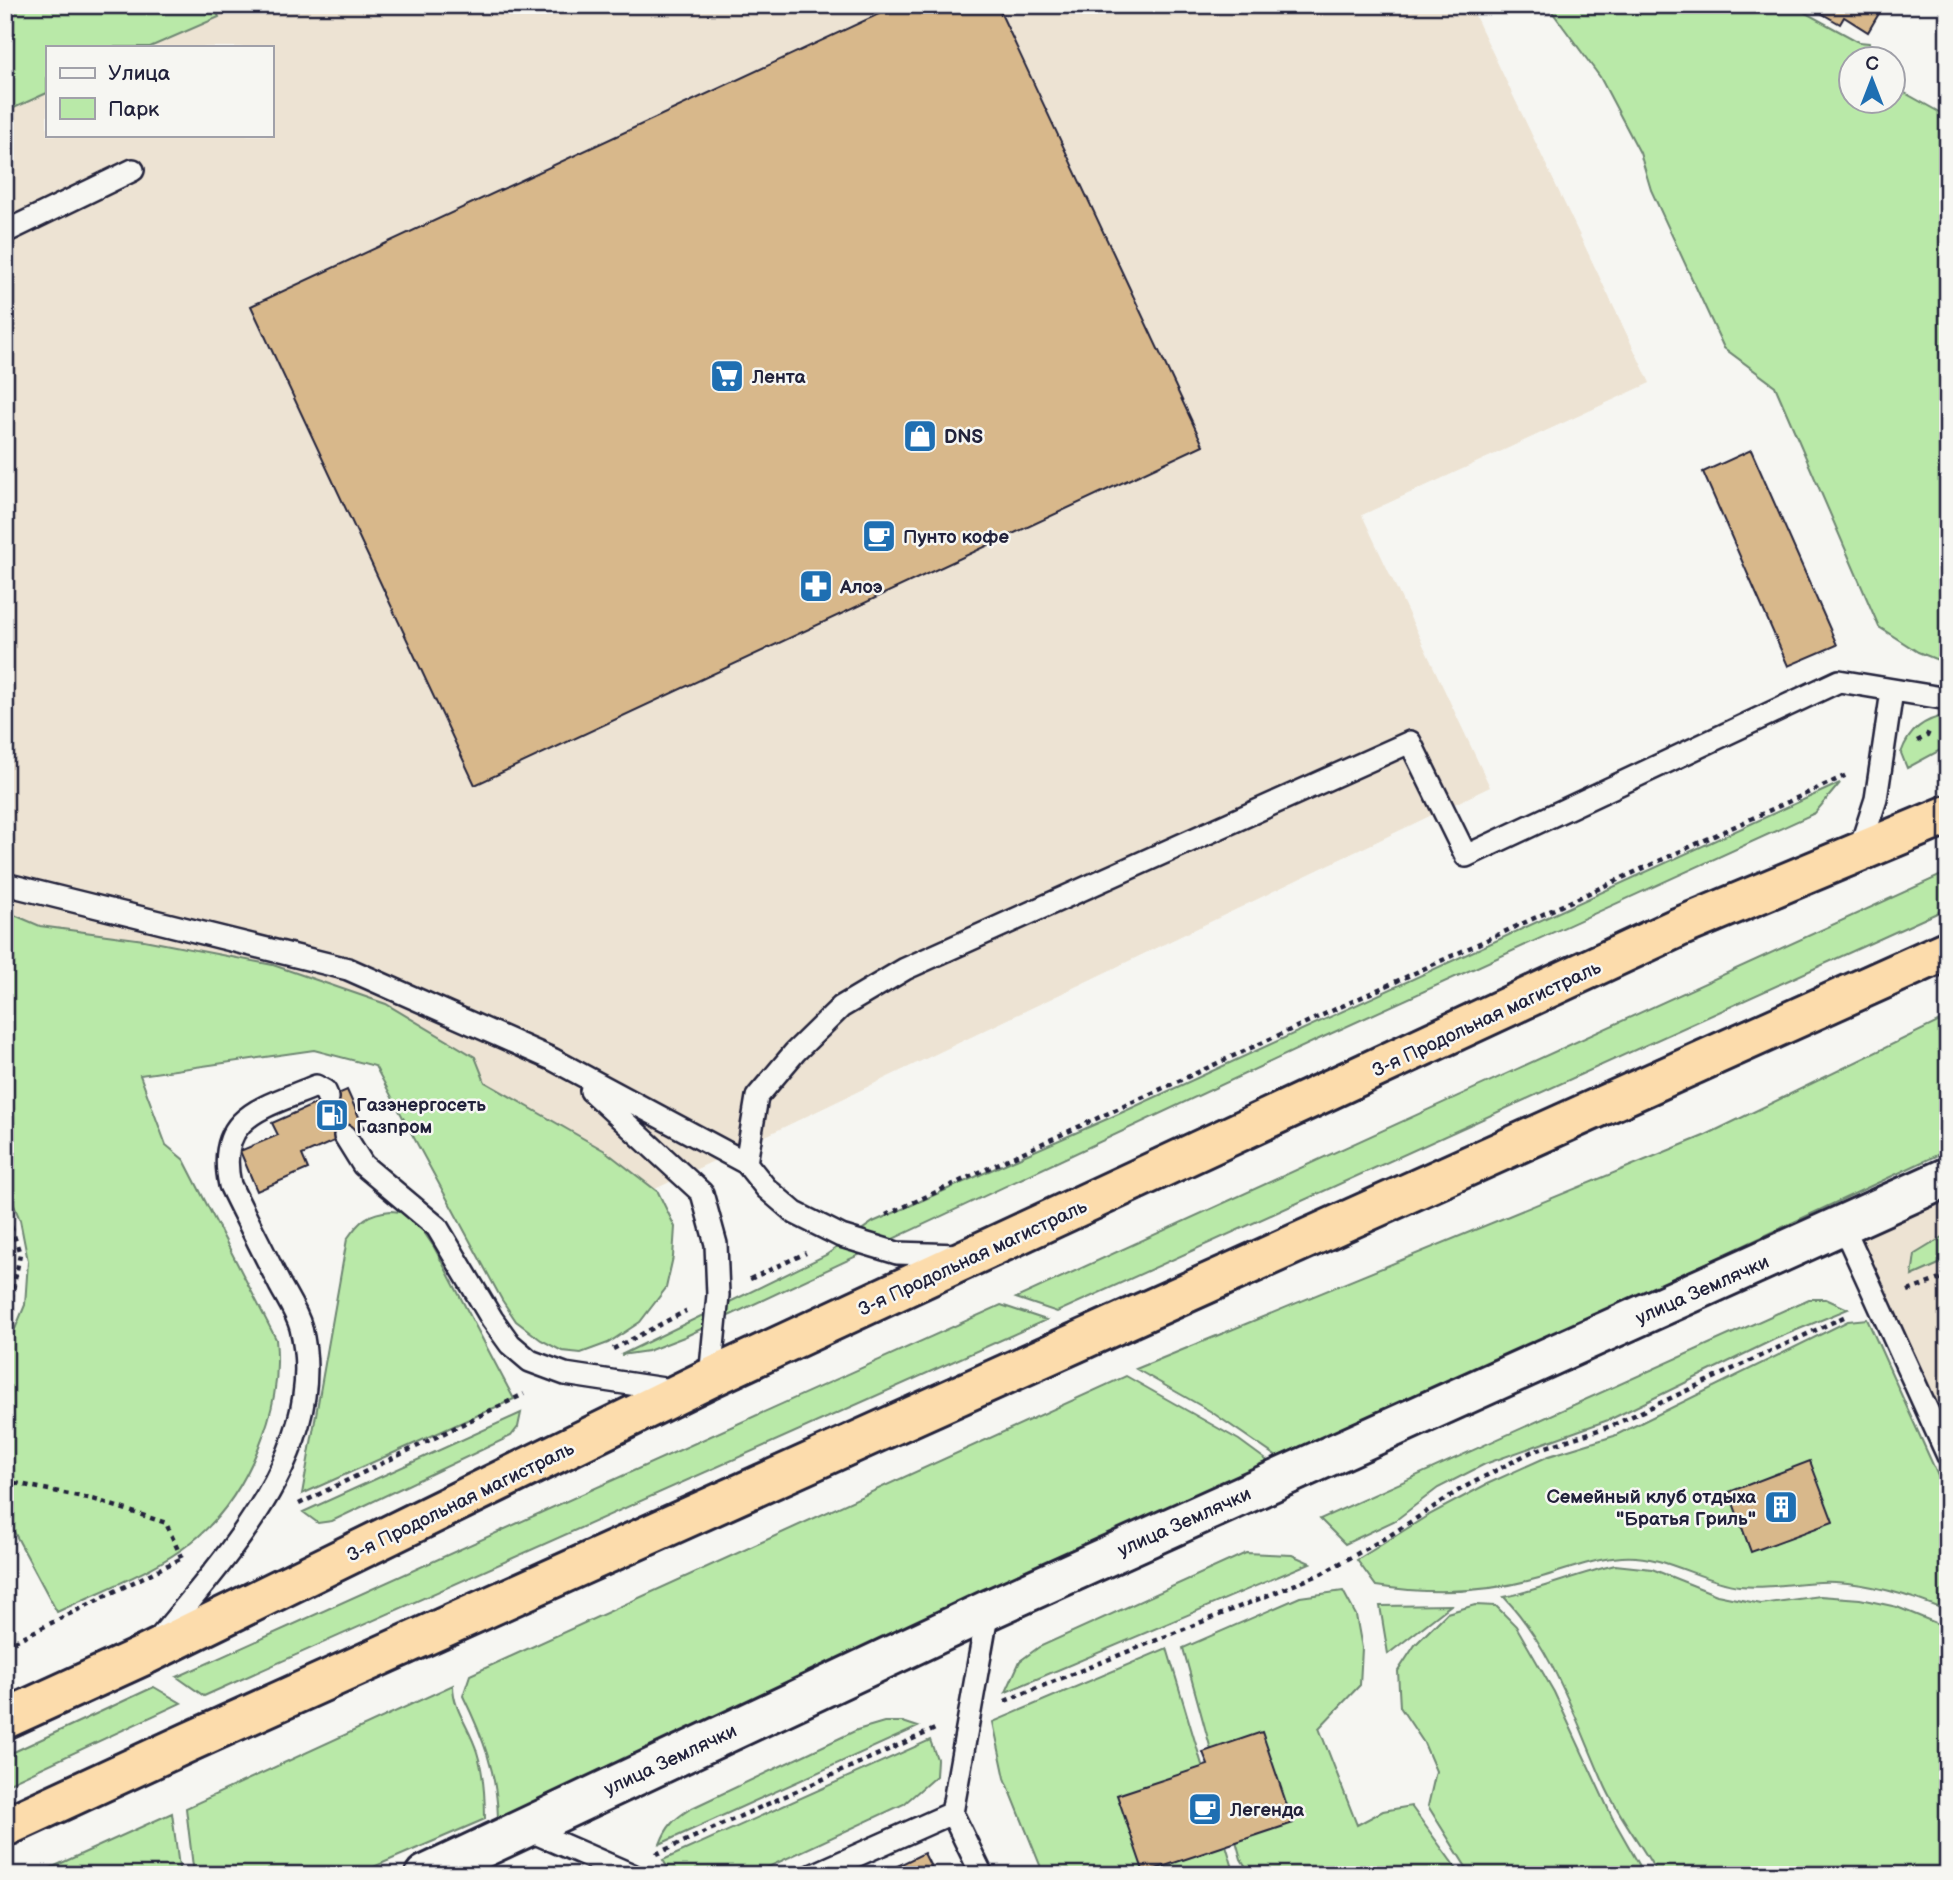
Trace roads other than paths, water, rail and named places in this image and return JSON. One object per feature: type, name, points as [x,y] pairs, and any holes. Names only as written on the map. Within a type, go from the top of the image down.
[{"type":"highway","name":"3-я Продольная магистраль","points":[[11,1713],[147,1654],[696,1385],[1677,928],[1948,815]]},
{"type":"highway","points":[[5,1827],[214,1730],[1948,950]]},
{"type":"main road","points":[[1677,928],[1861,845],[1948,794]]},
{"type":"main road","points":[[1727,1050],[1948,966]]},
{"type":"main road","name":"улица Землячки","points":[[425,1875],[988,1610],[1948,1177]]},
{"type":"lane","points":[[5,232],[133,170]]},
{"type":"lane","points":[[746,1163],[757,1097],[841,1007],[905,969],[1410,741],[1466,856],[1839,681],[1945,698]]},
{"type":"lane","points":[[1861,845],[1876,799],[1892,691]]},
{"type":"lane","points":[[5,884],[348,969],[552,1059],[746,1163],[765,1188],[795,1213],[841,1236],[897,1253],[975,1256]]},
{"type":"lane","points":[[345,1136],[363,1165],[437,1227],[510,1344],[530,1361],[565,1374],[696,1385],[718,1295],[716,1244],[702,1193],[616,1111],[552,1059]]},
{"type":"lane","points":[[147,1654],[248,1528],[289,1450],[303,1406],[307,1364],[300,1325],[230,1185],[225,1160],[230,1136],[245,1116],[316,1086],[325,1091],[328,1098]]},
{"type":"lane","points":[[1843,1226],[1948,1456]]},
{"type":"lane","points":[[982,1875],[952,1813],[988,1610]]},
{"type":"lane","points":[[813,1875],[952,1813]]},
{"type":"lane","points":[[524,1828],[627,1872]]},
{"type":"place","name":"Лента","points":[[727,376]]},
{"type":"place","name":"DNS","points":[[920,436]]},
{"type":"place","name":"Пунто кофе","points":[[879,536]]},
{"type":"place","name":"Алоэ","points":[[816,586]]},
{"type":"place","name":"Газэнергосеть Газпром","points":[[332,1115]]},
{"type":"place","name":"Семейный клуб отдыха \"Братья Гриль\"","points":[[1781,1507]]},
{"type":"place","name":"Легенда","points":[[1205,1809]]}]
